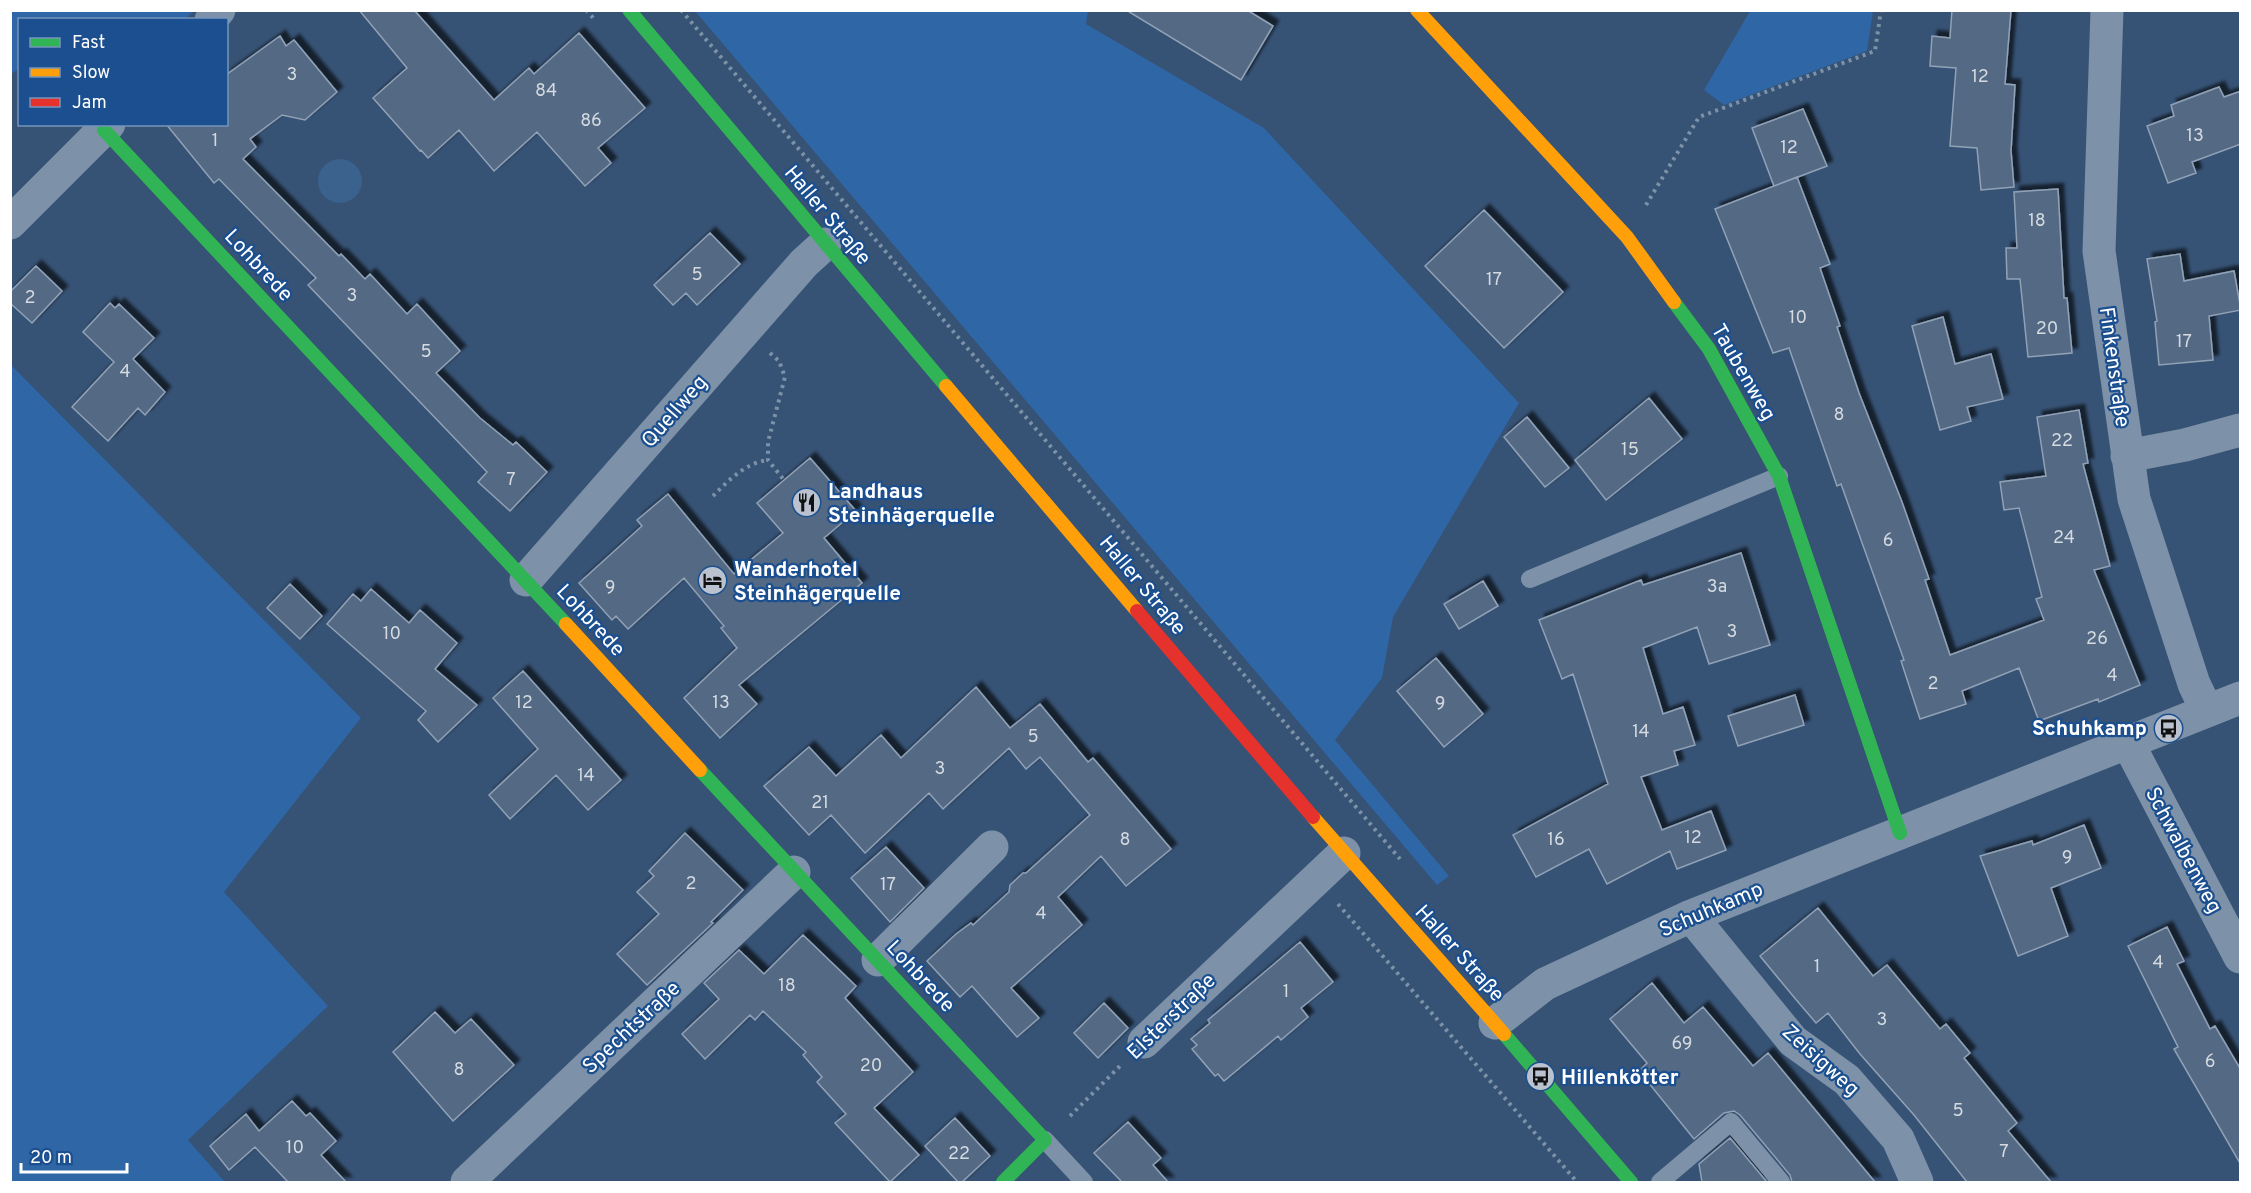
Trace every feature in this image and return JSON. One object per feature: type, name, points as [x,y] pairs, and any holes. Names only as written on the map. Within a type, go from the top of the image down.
[{"type":"street","name":"Haller Straße","points":[[629,10],[1344,854],[1495,1023],[1631,1182]]},
{"type":"street","name":"Taubenweg","points":[[1417,10],[1627,237],[1709,349],[1779,476],[1899,833]]},
{"type":"street","name":"Finkenstraße","points":[[2107,10],[2099,251],[2127,456],[2134,499],[2194,684],[2207,711]]},
{"type":"street","points":[[10,223],[107,127]]},
{"type":"street","name":"Lohbrede","points":[[107,127],[794,872],[1045,1140]]},
{"type":"street","name":"Quellweg","points":[[526,580],[804,262],[825,244]]},
{"type":"street","points":[[2127,456],[2185,445],[2241,430]]},
{"type":"street","name":"Schuhkamp","points":[[1495,1023],[1545,984],[1691,916],[2241,698]]},
{"type":"street","name":"Schwalbenweg","points":[[2128,743],[2241,957]]},
{"type":"street","points":[[878,960],[992,848]]},
{"type":"street","name":"Elsterstraße","points":[[1144,1042],[1344,854]]},
{"type":"street","name":"Spechtstraße","points":[[467,1182],[794,872]]},
{"type":"street","name":"Zeisigweg","points":[[1691,916],[1793,1041],[1847,1080],[1898,1138],[1917,1182]]},
{"type":"street","points":[[1003,1182],[1045,1140]]},
{"type":"lane","points":[[1530,579],[1779,476]]},
{"type":"lane","points":[[1660,1182],[1731,1122],[1782,1182]]},
{"type":"lane","points":[[1045,1140],[1084,1182]]},
{"type":"path","points":[[681,10],[1405,865]]},
{"type":"path","points":[[1627,237],[1699,117],[1875,51],[1881,10]]},
{"type":"path","points":[[745,330],[779,361],[784,377],[768,442],[770,465],[784,480]]},
{"type":"path","points":[[713,496],[733,476],[757,461],[768,460]]},
{"type":"path","name":"Elsterstraße","points":[[1045,1140],[1144,1042]]},
{"type":"shaded area","points":[[11,10],[194,10],[186,18],[18,18],[18,70],[11,74]]},
{"type":"shaded area","points":[[695,11],[1088,11],[1086,24],[1264,128],[1519,403],[1393,617],[1382,678],[1335,740],[1449,876],[1437,885]]},
{"type":"shaded area","points":[[1750,11],[1873,11],[1867,51],[1724,105],[1704,90]]},
{"type":"shaded area","points":[[340,159],[355,166],[362,181],[355,196],[340,203],[325,196],[318,181],[325,166]]},
{"type":"shaded area","points":[[11,365],[361,718],[224,892],[328,1006],[188,1140],[225,1182],[11,1182]]},
{"type":"building","points":[[359,10],[414,10],[494,100],[529,68],[534,74],[579,33],[645,108],[598,148],[611,163],[585,186],[537,132],[494,171],[459,130],[428,158],[373,98],[407,68]]},
{"type":"building","points":[[1126,10],[1247,10],[1273,26],[1241,80]]},
{"type":"building","points":[[1952,10],[2011,10],[2005,84],[2015,85],[2011,151],[2014,187],[1981,190],[1977,148],[1950,146],[1956,68],[1930,66],[1932,36],[1950,38]]},
{"type":"building","points":[[280,36],[286,46],[294,40],[337,92],[305,120],[282,115],[250,139],[256,147],[243,159],[339,256],[341,254],[365,279],[370,274],[407,314],[417,304],[460,351],[436,373],[480,418],[513,445],[516,442],[547,472],[510,511],[478,482],[487,472],[308,285],[316,278],[219,179],[214,183],[168,126],[228,126],[228,74]]},
{"type":"building","points":[[2219,87],[2224,97],[2241,91],[2241,144],[2192,162],[2196,173],[2168,183],[2147,126],[2174,116],[2171,105]]},
{"type":"building","points":[[1803,109],[1827,166],[1774,186],[1752,128]]},
{"type":"building","points":[[1797,177],[1830,264],[1820,268],[1840,326],[1837,327],[1859,393],[1902,502],[1929,579],[1925,580],[1950,655],[2044,620],[2036,599],[2042,597],[2019,508],[2004,510],[2000,482],[2046,476],[2037,417],[2079,410],[2088,463],[2083,464],[2110,566],[2094,570],[2140,685],[2099,702],[2098,699],[2039,721],[2019,668],[1962,691],[1966,704],[1920,719],[1901,661],[1904,660],[1841,484],[1837,486],[1789,348],[1773,353],[1715,209]]},
{"type":"building","points":[[2058,189],[2064,298],[2067,298],[2072,353],[2028,357],[2020,279],[2007,279],[2006,248],[2017,248],[2014,192]]},
{"type":"building","points":[[1484,210],[1563,292],[1504,348],[1425,266]]},
{"type":"building","points":[[710,233],[740,264],[697,305],[686,293],[673,305],[654,285]]},
{"type":"building","points":[[2180,254],[2184,281],[2234,271],[2241,310],[2209,316],[2213,360],[2159,365],[2155,322],[2157,321],[2147,259]]},
{"type":"building","points":[[36,266],[62,291],[32,323],[10,303],[10,292]]},
{"type":"building","points":[[110,303],[115,308],[119,304],[154,338],[133,359],[165,392],[145,415],[138,408],[108,441],[72,407],[114,362],[83,332]]},
{"type":"building","points":[[1943,317],[1955,364],[1991,354],[2003,399],[1967,407],[1971,421],[1940,430],[1912,326]]},
{"type":"building","points":[[1649,398],[1682,439],[1606,500],[1575,460]]},
{"type":"building","points":[[1527,417],[1569,468],[1545,487],[1504,437]]},
{"type":"building","points":[[810,458],[856,511],[824,538],[862,583],[739,685],[757,704],[720,738],[684,698],[737,648],[721,628],[724,626],[684,578],[628,629],[616,616],[612,620],[579,583],[642,526],[637,520],[668,494],[734,574],[783,533],[757,503]]},
{"type":"building","points":[[1741,553],[1770,645],[1709,664],[1697,627],[1643,648],[1663,714],[1683,707],[1695,745],[1674,751],[1678,765],[1641,777],[1662,830],[1711,811],[1726,850],[1677,869],[1670,851],[1607,884],[1589,849],[1536,877],[1513,835],[1608,784],[1573,674],[1562,679],[1539,620],[1641,580],[1643,585]]},
{"type":"building","points":[[1483,581],[1498,606],[1459,629],[1444,604]]},
{"type":"building","points":[[290,584],[322,616],[300,639],[267,608]]},
{"type":"building","points":[[371,589],[409,623],[420,610],[457,643],[435,669],[477,705],[438,742],[418,720],[426,711],[327,624],[353,594],[361,601]]},
{"type":"building","points":[[1436,658],[1483,714],[1444,747],[1397,691]]},
{"type":"building","points":[[523,671],[621,780],[588,810],[556,775],[510,819],[489,795],[538,749],[493,698]]},
{"type":"building","points":[[976,687],[1010,728],[1040,704],[1088,762],[1093,758],[1171,849],[1126,886],[1101,856],[1058,897],[1082,925],[1011,988],[1039,1018],[1017,1037],[972,986],[960,997],[927,961],[956,934],[971,923],[973,925],[1009,892],[1010,885],[1090,815],[1040,757],[1026,769],[1009,748],[943,809],[929,793],[865,853],[831,815],[809,835],[764,786],[809,747],[836,776],[881,735],[901,758]]},
{"type":"building","points":[[1795,695],[1804,725],[1738,746],[1728,716]]},
{"type":"building","points":[[2084,825],[2101,868],[2051,888],[2068,936],[2018,956],[1980,856],[2032,841],[2033,845]]},
{"type":"building","points":[[685,833],[743,890],[711,922],[713,923],[647,985],[617,954],[659,914],[637,892],[654,876],[649,871]]},
{"type":"building","points":[[886,847],[924,888],[890,922],[851,878]]},
{"type":"building","points":[[1818,908],[1873,976],[1887,965],[1940,1029],[1946,1024],[1970,1053],[1964,1058],[2017,1123],[2008,1131],[2051,1182],[1967,1182],[1828,1013],[1816,1023],[1793,996],[1760,956]]},
{"type":"building","points":[[2167,927],[2184,961],[2177,964],[2210,1029],[2215,1026],[2241,1070],[2241,1165],[2174,1049],[2178,1047],[2128,946]]},
{"type":"building","points":[[803,935],[856,986],[845,998],[913,1072],[874,1108],[919,1155],[890,1182],[835,1123],[846,1114],[817,1082],[822,1077],[803,1055],[806,1052],[763,1011],[755,1020],[750,1015],[705,1059],[682,1034],[719,999],[704,983],[739,950],[764,974]]},
{"type":"building","points":[[1300,942],[1333,982],[1301,1008],[1308,1017],[1281,1040],[1278,1036],[1224,1081],[1218,1074],[1215,1076],[1192,1049],[1197,1045],[1191,1039],[1210,1023],[1208,1020]]},
{"type":"building","points":[[1652,983],[1684,1023],[1703,1007],[1753,1066],[1768,1053],[1875,1182],[1792,1182],[1790,1175],[1740,1115],[1734,1111],[1724,1113],[1694,1139],[1639,1071],[1647,1063],[1610,1019]]},
{"type":"building","points":[[1104,1003],[1128,1028],[1098,1058],[1074,1033]]},
{"type":"building","points":[[435,1012],[455,1033],[471,1019],[514,1065],[453,1121],[393,1052]]},
{"type":"building","points":[[292,1101],[306,1116],[310,1113],[336,1141],[321,1155],[346,1182],[288,1182],[255,1147],[229,1170],[210,1146],[246,1114],[259,1131]]},
{"type":"building","points":[[955,1118],[990,1156],[962,1182],[958,1182],[925,1146]]},
{"type":"building","points":[[1128,1122],[1161,1158],[1153,1165],[1168,1182],[1122,1182],[1094,1153]]},
{"type":"building","points":[[1730,1138],[1767,1182],[1702,1182],[1699,1164]]},
{"type":"traffic: fast","points":[[629,10],[946,386]]},
{"type":"traffic: fast","points":[[104,130],[566,624]]},
{"type":"traffic: fast","points":[[1674,302],[1709,349],[1779,476],[1900,833]]},
{"type":"traffic: fast","points":[[700,770],[1045,1140],[1003,1182]]},
{"type":"traffic: fast","points":[[1504,1034],[1631,1182]]},
{"type":"traffic: slow","points":[[1417,10],[1627,237],[1674,302]]},
{"type":"traffic: slow","points":[[946,386],[1137,611]]},
{"type":"traffic: slow","points":[[566,624],[700,770]]},
{"type":"traffic: slow","points":[[1313,817],[1504,1034]]},
{"type":"traffic: jam","points":[[1137,611],[1313,817]]},
{"type":"place","name":"Landhaus Steinhägerquelle","points":[[807,503]]},
{"type":"place","name":"Wanderhotel Steinhägerquelle","points":[[713,581]]},
{"type":"place","name":"Schuhkamp","points":[[2168,728]]},
{"type":"place","name":"Hillenkötter","points":[[1540,1077]]}]
